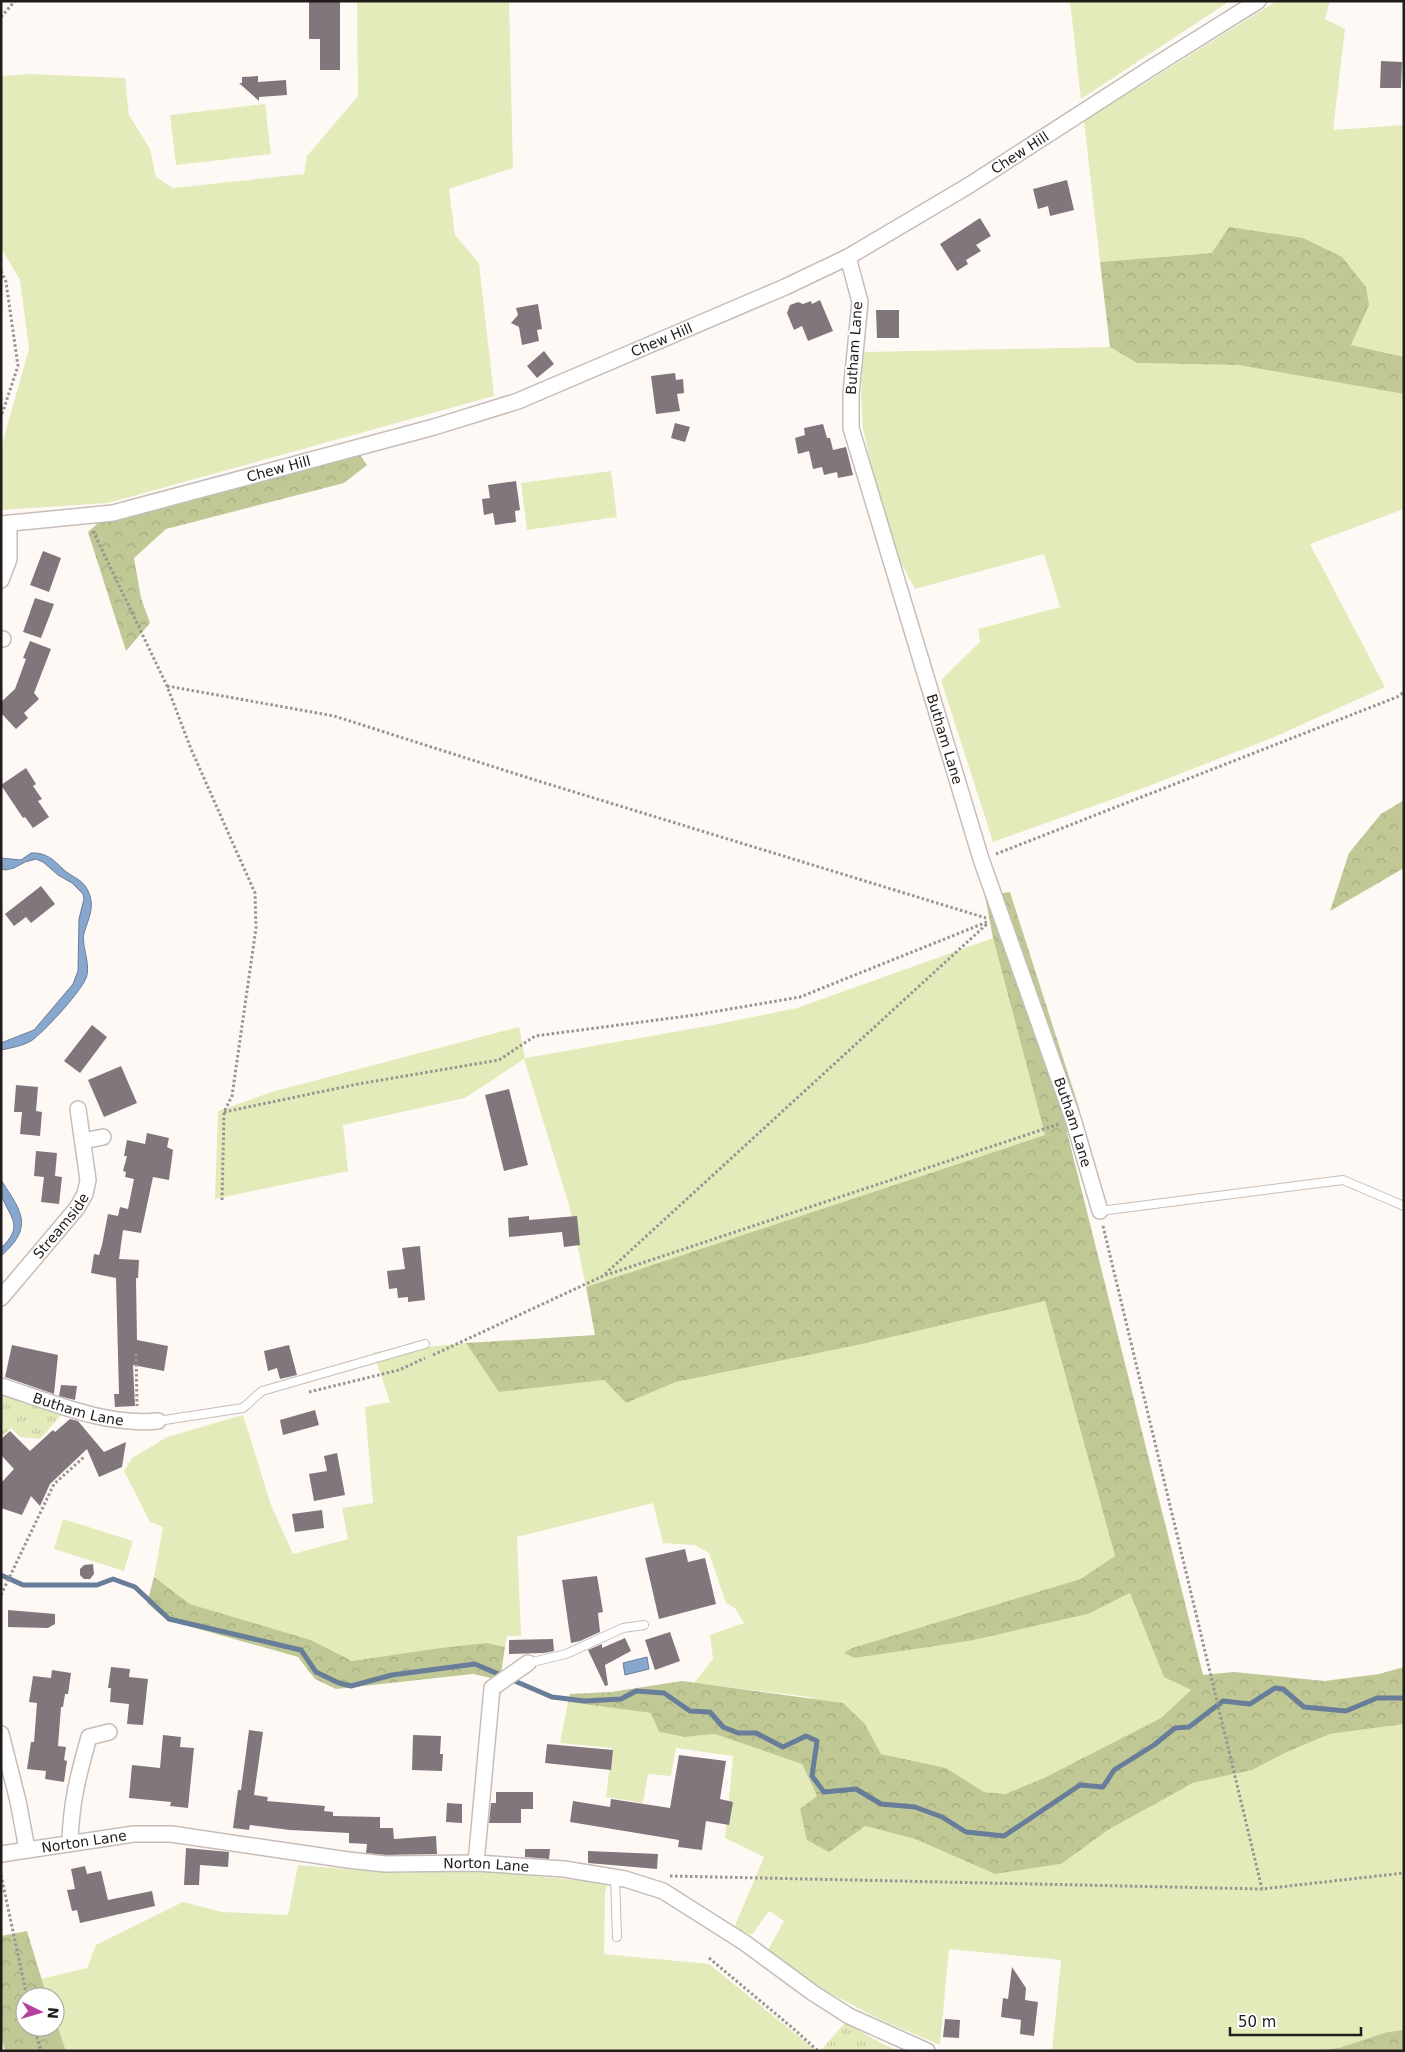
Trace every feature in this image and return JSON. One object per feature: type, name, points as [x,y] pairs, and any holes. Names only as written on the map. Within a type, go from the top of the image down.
[{"type":"street","name":"Chew Hill","points":[[5,524],[113,513],[434,427],[518,401],[785,288],[848,257],[968,186],[1258,1]]},
{"type":"street","name":"Butham Lane","points":[[848,257],[860,302],[851,394],[851,428],[981,860],[1073,1119],[1100,1211]]},
{"type":"street","points":[[1,580],[9,558],[5,524]]},
{"type":"street","name":"Streamside","points":[[1,1298],[77,1208],[85,1194],[88,1180],[78,1109]]},
{"type":"street","points":[[83,1141],[103,1137]]},
{"type":"street","name":"Butham Lane","points":[[1,1386],[75,1410],[128,1422],[158,1421]]},
{"type":"street","points":[[476,1863],[492,1688],[522,1667]]},
{"type":"street","points":[[70,1843],[71,1812],[75,1786],[89,1737],[109,1732]]},
{"type":"street","points":[[1,1734],[18,1801],[27,1849]]},
{"type":"street","name":"Norton Lane","points":[[1,1854],[134,1834],[171,1834],[385,1864],[476,1863],[564,1870],[632,1881],[663,1892],[745,1943],[813,1993],[849,2016],[927,2051]]},
{"type":"lane","points":[[1100,1211],[1343,1180],[1404,1206]]},
{"type":"lane","points":[[158,1421],[242,1408],[262,1391],[425,1344]]},
{"type":"lane","points":[[522,1667],[566,1654],[623,1628],[644,1625]]},
{"type":"lane","points":[[615,1878],[617,1936]]},
{"type":"path","points":[[1,17],[15,1]]},
{"type":"path","points":[[1,271],[6,282],[18,366],[1,417]]},
{"type":"path","points":[[89,516],[92,528],[167,686],[192,749],[255,893],[256,928],[232,1096],[224,1112],[222,1200]]},
{"type":"path","points":[[167,686],[334,716],[535,780],[991,920]]},
{"type":"path","points":[[981,860],[1397,698],[1404,692]]},
{"type":"path","points":[[224,1112],[358,1084],[500,1060],[535,1036],[695,1015],[800,997],[991,920]]},
{"type":"path","points":[[603,1276],[991,920]]},
{"type":"path","points":[[305,1393],[399,1370],[603,1276],[1073,1119]]},
{"type":"path","points":[[1100,1211],[1262,1889]]},
{"type":"path","points":[[136,1354],[137,1422]]},
{"type":"path","points":[[1,1595],[54,1484],[84,1457]]},
{"type":"path","points":[[662,1876],[1262,1889],[1404,1873]]},
{"type":"path","points":[[1,1876],[25,1987]]},
{"type":"path","points":[[708,1958],[796,2030],[818,2051]]},
{"type":"path","points":[[37,2037],[41,2051]]},
{"type":"green space","points":[[357,1],[509,1],[513,168],[449,189],[455,235],[479,263],[494,396],[108,503],[1,510],[1,448],[29,349],[20,280],[1,248],[1,76],[31,74],[125,78],[129,115],[150,149],[156,177],[173,188],[304,174],[307,156],[358,96]]},
{"type":"green space","points":[[1070,1],[1230,1],[1081,99]]},
{"type":"green space","points":[[1277,1],[1330,1],[1325,19],[1345,29],[1333,130],[1404,125],[1404,357],[1351,345],[1369,305],[1212,253],[1100,262],[1084,121]]},
{"type":"green space","points":[[265,104],[271,154],[176,165],[170,115]]},
{"type":"green space","points":[[1229,227],[1303,238],[1342,257],[1366,287],[1369,305],[1351,345],[1404,357],[1404,394],[1238,365],[1137,363],[1110,347],[1100,262],[1212,253]]},
{"type":"green space","points":[[1110,347],[1137,363],[1238,365],[1404,394],[1404,509],[1310,544],[1385,687],[1272,738],[1138,790],[993,842],[941,680],[980,642],[978,629],[1060,607],[1044,554],[915,589],[901,563],[877,491],[863,429],[861,393],[864,352]]},
{"type":"green space","points":[[360,455],[367,465],[344,483],[166,529],[134,558],[141,598],[150,623],[126,651],[88,532],[98,523]]},
{"type":"green space","points":[[611,471],[617,517],[527,530],[521,483]]},
{"type":"green space","points":[[1404,800],[1404,868],[1330,911],[1349,853],[1381,814]]},
{"type":"green space","points":[[1010,892],[1080,1111],[1067,1132],[1203,1675],[1234,1672],[1324,1681],[1379,1674],[1404,1667],[1404,1724],[1330,1734],[1289,1751],[1252,1770],[1193,1783],[1108,1830],[1061,1864],[995,1874],[915,1839],[865,1826],[829,1852],[807,1840],[800,1809],[817,1796],[802,1764],[715,1734],[685,1737],[659,1732],[651,1713],[568,1702],[570,1694],[611,1692],[682,1681],[843,1703],[865,1724],[881,1754],[946,1768],[984,1792],[1005,1794],[1044,1778],[1161,1718],[1191,1690],[1164,1677],[1130,1593],[1088,1614],[969,1641],[855,1658],[844,1653],[852,1648],[1081,1579],[1115,1556],[1045,1301],[853,1346],[676,1382],[626,1403],[604,1380],[499,1392],[466,1343],[595,1335],[586,1287],[1045,1135],[993,938],[985,896]]},
{"type":"green space","points":[[993,938],[1045,1135],[586,1287],[569,1205],[524,1059],[465,1098],[343,1125],[348,1171],[215,1199],[218,1111],[275,1091],[519,1027],[525,1058],[708,1026],[797,1008]]},
{"type":"green space","points":[[1045,1301],[1115,1556],[1082,1579],[852,1648],[855,1658],[969,1641],[1088,1614],[1130,1593],[1164,1677],[1191,1690],[1161,1718],[1044,1778],[1005,1794],[984,1792],[946,1768],[881,1754],[865,1724],[810,1697],[694,1683],[713,1659],[710,1635],[744,1623],[735,1608],[726,1603],[709,1553],[695,1545],[663,1543],[653,1503],[517,1537],[521,1636],[507,1636],[505,1647],[487,1643],[352,1661],[311,1640],[190,1604],[154,1577],[163,1527],[150,1522],[124,1471],[132,1458],[167,1437],[243,1415],[271,1505],[293,1554],[348,1539],[342,1508],[373,1503],[365,1407],[390,1402],[373,1352],[466,1343],[499,1392],[604,1380],[626,1403],[676,1382],[853,1346]]},
{"type":"green space","points":[[1,1392],[64,1412],[40,1439],[20,1437],[11,1428],[1,1437]]},
{"type":"green space","points":[[63,1519],[133,1541],[124,1571],[54,1549]]},
{"type":"green space","points":[[154,1577],[190,1604],[311,1640],[352,1661],[487,1643],[505,1647],[500,1680],[473,1674],[336,1689],[315,1679],[298,1657],[167,1620],[147,1603]]},
{"type":"green space","points":[[568,1702],[652,1713],[659,1732],[685,1737],[715,1734],[802,1764],[817,1796],[864,1826],[915,1839],[995,1874],[1061,1864],[1108,1830],[1193,1783],[1252,1770],[1289,1751],[1330,1734],[1404,1724],[1404,2030],[1387,2032],[1339,2048],[1311,2051],[1052,2051],[1061,1960],[949,1949],[940,2045],[879,2019],[822,1989],[768,1950],[784,1921],[769,1911],[752,1935],[734,1928],[764,1857],[725,1838],[733,1756],[676,1748],[671,1776],[648,1774],[643,1803],[606,1797],[612,1748],[560,1743]]},
{"type":"green space","points":[[298,1865],[392,1873],[478,1871],[607,1883],[605,1894],[604,1954],[709,1964],[817,2051],[66,2051],[61,2037],[65,2037],[65,1987],[43,1987],[40,1979],[87,1968],[96,1945],[183,1902],[222,1912],[288,1915]]},
{"type":"green space","points":[[27,1931],[44,1987],[15,1987],[15,2037],[61,2037],[66,2051],[5,2051],[1,2036],[1,1936]]},
{"type":"green space","points":[[845,2023],[883,2044],[899,2051],[820,2051]]},
{"type":"green space","points":[[1404,2030],[1404,2051],[1311,2051],[1339,2048],[1387,2032]]},
{"type":"water","points":[[31,853],[49,857],[80,880],[90,895],[90,916],[83,937],[88,970],[85,981],[79,990],[37,1036],[24,1044],[1,1050],[1,1043],[34,1030],[73,984],[78,971],[79,919],[84,899],[83,894],[72,883],[36,859],[14,868],[1,869],[1,858],[21,860]]},
{"type":"water","points":[[1,1180],[19,1210],[21,1228],[11,1246],[1,1256],[1,1248],[12,1234],[14,1228],[12,1217],[1,1195]]},
{"type":"water","points":[[647,1657],[649,1669],[625,1675],[623,1663]]},
{"type":"building","points":[[309,1],[340,1],[340,70],[320,70],[320,39],[309,39]]},
{"type":"building","points":[[1381,61],[1402,62],[1401,88],[1380,88]]},
{"type":"building","points":[[258,76],[258,82],[286,80],[287,95],[259,97],[259,101],[239,83],[242,83],[242,77]]},
{"type":"building","points":[[1067,180],[1074,210],[1050,216],[1048,206],[1038,209],[1033,189]]},
{"type":"building","points":[[980,218],[991,236],[976,245],[981,251],[966,260],[968,264],[957,271],[940,244]]},
{"type":"building","points":[[820,300],[833,331],[808,341],[802,326],[794,330],[787,313],[790,305],[811,301],[812,304]]},
{"type":"building","points":[[538,304],[542,329],[537,330],[539,341],[522,345],[519,327],[511,323],[518,315],[516,308]]},
{"type":"building","points":[[876,310],[899,310],[899,338],[877,338]]},
{"type":"building","points":[[544,351],[554,364],[537,378],[527,366]]},
{"type":"building","points":[[675,373],[676,380],[683,379],[684,393],[677,394],[680,411],[656,414],[651,376]]},
{"type":"building","points":[[675,423],[690,427],[685,442],[671,438]]},
{"type":"building","points":[[823,424],[827,438],[830,438],[833,450],[846,447],[853,475],[838,478],[837,472],[824,475],[822,467],[813,469],[809,451],[798,454],[795,438],[805,435],[804,428]]},
{"type":"building","points":[[516,481],[520,510],[515,511],[516,522],[495,525],[493,513],[484,515],[482,499],[490,498],[488,485]]},
{"type":"building","points":[[43,551],[61,558],[49,592],[30,585]]},
{"type":"building","points":[[35,598],[54,604],[41,638],[23,632]]},
{"type":"building","points":[[30,641],[51,649],[34,693],[39,699],[24,713],[28,718],[16,729],[1,713],[1,702],[15,689],[26,659],[23,658]]},
{"type":"building","points":[[26,768],[36,784],[33,786],[42,799],[38,801],[49,817],[33,828],[25,817],[23,818],[1,785]]},
{"type":"building","points":[[41,886],[55,904],[31,923],[26,917],[14,926],[5,914]]},
{"type":"building","points":[[92,1025],[107,1037],[80,1073],[64,1061]]},
{"type":"building","points":[[121,1066],[137,1103],[104,1117],[88,1080]]},
{"type":"building","points":[[16,1085],[38,1087],[36,1111],[42,1112],[40,1136],[20,1134],[22,1112],[14,1112]]},
{"type":"building","points":[[509,1089],[528,1165],[504,1171],[485,1095]]},
{"type":"building","points":[[147,1133],[169,1138],[167,1147],[173,1150],[169,1180],[153,1177],[141,1233],[123,1230],[119,1259],[139,1260],[138,1278],[136,1278],[137,1340],[168,1346],[164,1371],[133,1365],[135,1406],[115,1407],[114,1394],[119,1394],[116,1278],[91,1273],[94,1254],[99,1255],[102,1245],[108,1214],[118,1216],[120,1207],[128,1209],[134,1179],[125,1177],[126,1172],[123,1171],[127,1156],[124,1156],[127,1140],[145,1144]]},
{"type":"building","points":[[36,1151],[57,1153],[55,1176],[62,1177],[59,1204],[41,1202],[44,1177],[34,1176]]},
{"type":"building","points":[[529,1216],[529,1220],[577,1216],[580,1245],[564,1247],[562,1232],[509,1237],[508,1218]]},
{"type":"building","points":[[420,1246],[425,1300],[408,1302],[408,1297],[398,1298],[397,1288],[389,1289],[387,1271],[405,1269],[402,1248]]},
{"type":"building","points":[[12,1345],[58,1355],[54,1394],[5,1377]]},
{"type":"building","points":[[289,1345],[297,1375],[280,1379],[277,1368],[268,1371],[264,1351]]},
{"type":"building","points":[[61,1385],[77,1386],[75,1400],[59,1396]]},
{"type":"building","points":[[315,1410],[319,1425],[283,1435],[280,1420]]},
{"type":"building","points":[[70,1419],[78,1421],[104,1452],[126,1442],[122,1467],[99,1477],[87,1449],[50,1484],[40,1506],[31,1496],[22,1515],[1,1508],[1,1483],[14,1469],[1,1455],[1,1439],[10,1431],[30,1451],[53,1430],[55,1432]]},
{"type":"building","points":[[337,1453],[345,1495],[314,1501],[309,1474],[327,1471],[324,1456]]},
{"type":"building","points":[[322,1510],[324,1528],[295,1532],[292,1514]]},
{"type":"building","points":[[685,1549],[688,1562],[705,1558],[716,1604],[659,1619],[645,1558]]},
{"type":"building","points":[[93,1564],[94,1574],[90,1579],[84,1579],[80,1575],[80,1569],[84,1565]]},
{"type":"building","points":[[597,1576],[603,1612],[598,1613],[600,1632],[571,1643],[562,1580]]},
{"type":"building","points":[[8,1610],[55,1614],[55,1624],[48,1628],[8,1627]]},
{"type":"building","points":[[670,1632],[680,1661],[655,1670],[645,1640]]},
{"type":"building","points":[[625,1638],[631,1651],[605,1665],[608,1685],[605,1686],[588,1650],[602,1644],[602,1648]]},
{"type":"building","points":[[553,1639],[554,1651],[509,1654],[509,1640]]},
{"type":"building","points":[[111,1667],[130,1669],[129,1677],[148,1679],[143,1725],[127,1724],[129,1704],[110,1702],[111,1688],[108,1688]]},
{"type":"building","points":[[52,1670],[71,1673],[68,1694],[65,1694],[63,1707],[61,1707],[58,1746],[66,1747],[64,1760],[67,1761],[64,1782],[45,1779],[46,1771],[27,1769],[31,1742],[34,1742],[37,1703],[29,1702],[33,1676],[51,1678]]},
{"type":"building","points":[[249,1730],[263,1732],[254,1795],[268,1797],[267,1801],[325,1806],[324,1811],[333,1812],[333,1816],[380,1817],[380,1828],[393,1828],[394,1839],[436,1836],[437,1854],[385,1855],[366,1853],[367,1844],[349,1843],[349,1833],[290,1830],[250,1825],[249,1830],[233,1828],[238,1790],[241,1790]]},
{"type":"building","points":[[163,1735],[181,1737],[180,1747],[194,1748],[188,1808],[170,1806],[171,1802],[129,1798],[132,1765],[160,1768]]},
{"type":"building","points":[[413,1735],[441,1736],[440,1754],[443,1754],[442,1771],[412,1770]]},
{"type":"building","points":[[547,1744],[613,1750],[611,1770],[545,1763]]},
{"type":"building","points":[[679,1755],[726,1761],[720,1799],[733,1802],[729,1825],[706,1821],[702,1850],[678,1847],[679,1840],[570,1822],[573,1801],[610,1807],[611,1799],[670,1808]]},
{"type":"building","points":[[496,1792],[533,1792],[533,1809],[521,1809],[521,1823],[489,1823],[491,1803],[496,1803]]},
{"type":"building","points":[[447,1803],[462,1804],[462,1823],[446,1822]]},
{"type":"building","points":[[186,1848],[229,1852],[228,1867],[200,1865],[199,1885],[184,1885]]},
{"type":"building","points":[[525,1849],[550,1849],[549,1859],[525,1857]]},
{"type":"building","points":[[588,1851],[658,1854],[657,1869],[588,1863]]},
{"type":"building","points":[[85,1866],[87,1874],[101,1871],[108,1900],[152,1891],[155,1906],[80,1923],[77,1910],[72,1911],[67,1890],[75,1889],[71,1869]]},
{"type":"building","points":[[1012,1967],[1026,1988],[1025,2000],[1038,2002],[1034,2036],[1020,2034],[1021,2020],[1001,2017],[1003,1998],[1008,1999]]},
{"type":"building","points":[[945,2019],[960,2020],[959,2038],[943,2037]]},
{"type":"waterway","points":[[1,1575],[23,1585],[97,1585],[113,1579],[135,1587],[169,1619],[301,1650],[316,1672],[339,1683],[351,1686],[392,1675],[475,1664],[552,1697],[585,1701],[621,1699],[636,1691],[664,1693],[690,1711],[710,1712],[723,1727],[738,1733],[756,1733],[783,1747],[806,1736],[817,1741],[812,1776],[824,1792],[856,1789],[881,1804],[915,1807],[942,1817],[966,1832],[1004,1836],[1080,1785],[1103,1787],[1114,1770],[1154,1745],[1175,1728],[1189,1727],[1223,1701],[1250,1704],[1275,1688],[1283,1689],[1304,1707],[1346,1711],[1377,1698],[1404,1698]]}]
